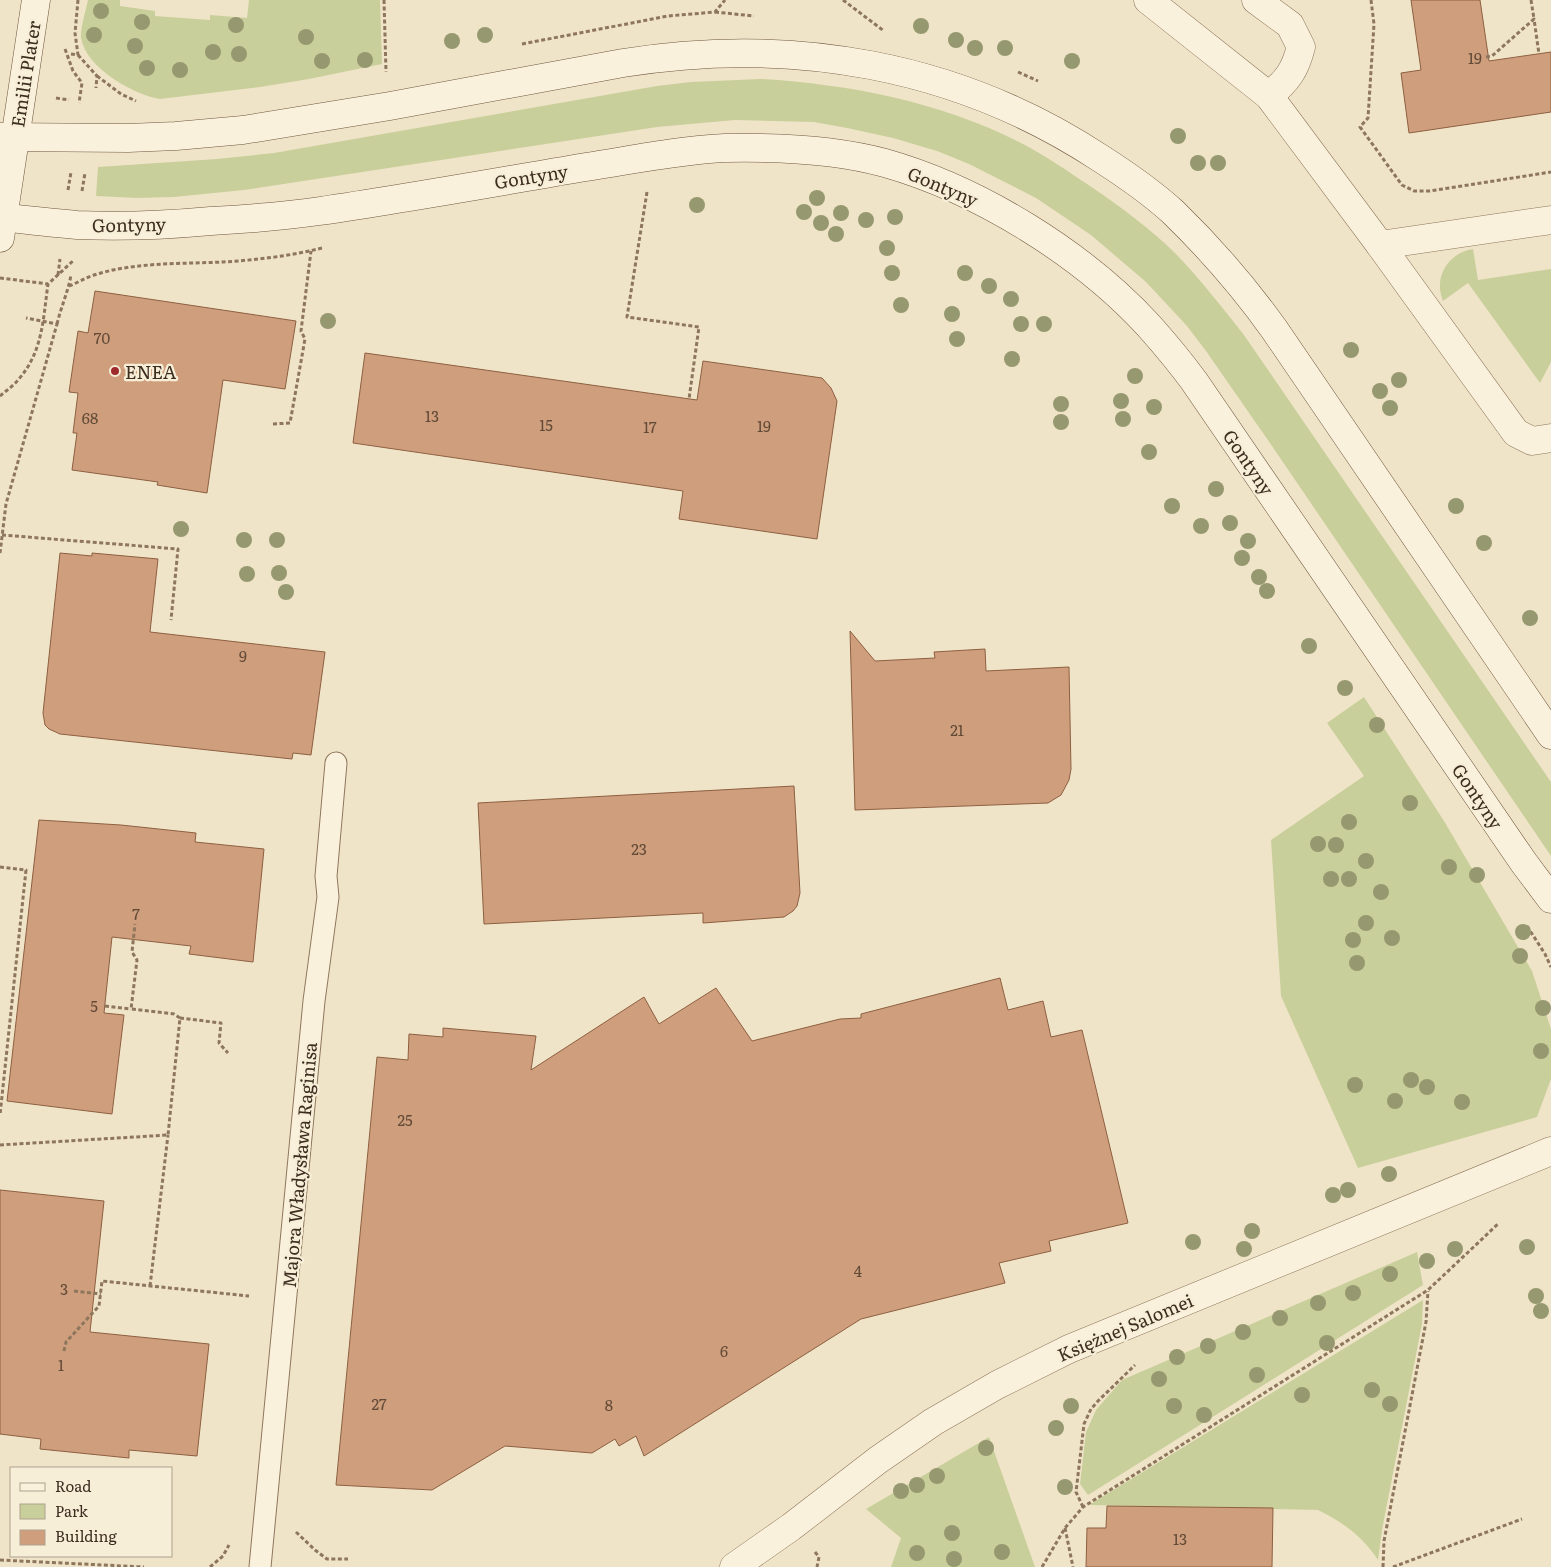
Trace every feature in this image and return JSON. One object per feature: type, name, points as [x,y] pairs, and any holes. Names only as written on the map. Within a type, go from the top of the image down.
[{"type":"street","name":"Emilii Plater","points":[[1,224],[8,137],[36,0]]},
{"type":"street","points":[[1148,0],[1269,96],[1380,244],[1516,433],[1532,441],[1551,438]]},
{"type":"street","points":[[1256,0],[1290,25],[1301,46],[1296,65],[1284,83],[1269,96]]},
{"type":"street","points":[[8,137],[128,138],[243,130],[390,106],[623,63],[693,54],[768,52],[822,57],[905,72],[957,87],[1055,130],[1118,170],[1172,211],[1227,269],[1274,329],[1551,735]]},
{"type":"street","name":"Gontyny","points":[[1,224],[182,224],[318,211],[664,155],[726,148],[793,150],[851,156],[882,162],[950,186],[1016,220],[1074,260],[1128,305],[1172,353],[1200,389],[1524,863],[1551,899]]},
{"type":"street","points":[[1380,244],[1551,220]]},
{"type":"street","name":"Księżnej Salomei","points":[[734,1567],[791,1528],[878,1460],[933,1422],[1013,1377],[1068,1349],[1551,1150]]},
{"type":"lane","name":"Majora Władysława Raginisa","points":[[260,1567],[314,1001],[328,897],[326,876],[336,763]]},
{"type":"path","points":[[78,0],[75,33],[78,55],[97,76],[121,94],[141,103]]},
{"type":"path","points":[[384,0],[386,73],[395,70]]},
{"type":"path","points":[[513,46],[668,16],[715,12],[726,0]]},
{"type":"path","points":[[843,0],[887,33]]},
{"type":"path","points":[[1371,0],[1374,24],[1368,118],[1360,127],[1402,185],[1414,191],[1430,191],[1551,172]]},
{"type":"path","points":[[1531,0],[1539,54]]},
{"type":"path","points":[[1486,57],[1492,56],[1534,18]]},
{"type":"path","points":[[70,54],[78,55]]},
{"type":"path","points":[[96,88],[97,76]]},
{"type":"path","points":[[81,194],[85,170]]},
{"type":"path","points":[[639,191],[647,189],[627,317],[699,326],[689,399]]},
{"type":"path","points":[[0,396],[18,380],[36,354],[41,339],[48,284],[72,262],[98,225]]},
{"type":"path","points":[[69,286],[93,276],[119,269],[225,262],[311,251],[327,247]]},
{"type":"path","points":[[273,424],[290,423],[305,339],[301,331],[311,251]]},
{"type":"path","points":[[0,553],[6,504],[71,275]]},
{"type":"path","points":[[0,278],[48,284]]},
{"type":"path","points":[[26,318],[57,324]]},
{"type":"path","points":[[2,535],[178,549],[171,620]]},
{"type":"path","points":[[0,867],[26,870],[0,1115]]},
{"type":"path","points":[[131,1009],[137,960],[132,952],[135,924]]},
{"type":"path","points":[[1526,924],[1551,967]]},
{"type":"path","points":[[105,1006],[174,1014],[180,1018],[221,1023],[219,1043],[228,1053]]},
{"type":"path","points":[[150,1286],[180,1018]]},
{"type":"path","points":[[0,1145],[168,1136]]},
{"type":"path","points":[[1042,1567],[1065,1528],[1083,1506],[1428,1290],[1498,1223]]},
{"type":"path","points":[[64,1351],[66,1342],[99,1306],[102,1281],[249,1296]]},
{"type":"path","points":[[1382,1567],[1384,1541],[1426,1322],[1428,1290]]},
{"type":"path","points":[[74,1291],[101,1294]]},
{"type":"path","points":[[1083,1506],[1076,1492],[1084,1424],[1091,1409],[1135,1365]]},
{"type":"path","points":[[1392,1567],[1522,1519]]},
{"type":"path","points":[[1065,1528],[1073,1567]]},
{"type":"path","points":[[0,1560],[144,1567]]},
{"type":"green space","points":[[88,0],[120,0],[120,6],[155,11],[155,16],[210,20],[210,15],[247,18],[249,0],[380,0],[382,64],[260,87],[160,99],[125,86],[92,60],[81,38]]},
{"type":"green space","points":[[760,79],[826,85],[893,97],[958,116],[989,128],[1038,152],[1093,188],[1136,219],[1176,254],[1244,335],[1551,782],[1551,856],[1272,446],[1187,326],[1146,282],[1091,235],[1036,198],[969,164],[937,151],[893,138],[847,128],[814,122],[735,120],[657,127],[244,190],[174,197],[96,196],[98,167],[274,153],[657,86],[691,82]]},
{"type":"green space","points":[[1473,249],[1478,280],[1551,269],[1551,362],[1540,383],[1468,283],[1443,301],[1440,283],[1445,268],[1456,255]]},
{"type":"green space","points":[[1364,697],[1444,821],[1532,971],[1551,1029],[1551,1079],[1537,1117],[1358,1168],[1281,996],[1271,840],[1364,776],[1327,723]]},
{"type":"green space","points":[[1417,1252],[1423,1285],[1088,1495],[1080,1484],[1086,1432],[1096,1410],[1122,1380]]},
{"type":"green space","points":[[1423,1300],[1422,1324],[1382,1530],[1378,1560],[1366,1544],[1352,1531],[1318,1510],[1089,1505]]},
{"type":"green space","points":[[989,1437],[1035,1567],[891,1567],[901,1538],[866,1509]]},
{"type":"building","points":[[1411,0],[1480,0],[1489,61],[1551,52],[1551,112],[1409,133],[1401,73],[1421,70]]},
{"type":"building","points":[[95,291],[296,321],[285,389],[223,380],[207,493],[157,485],[158,482],[72,470],[77,433],[73,433],[78,393],[69,392],[78,331],[88,333]]},
{"type":"building","points":[[365,353],[697,400],[703,361],[822,378],[831,388],[837,401],[817,539],[679,519],[683,491],[353,443]]},
{"type":"building","points":[[60,553],[92,556],[92,553],[158,559],[150,632],[325,652],[311,755],[293,753],[292,759],[60,734],[49,729],[45,725],[43,713]]},
{"type":"building","points":[[850,631],[875,661],[935,658],[934,652],[985,649],[986,671],[1069,667],[1071,769],[1069,780],[1061,795],[1048,803],[855,810]]},
{"type":"building","points":[[794,786],[800,893],[797,906],[784,917],[703,923],[703,913],[484,924],[478,803]]},
{"type":"building","points":[[39,820],[121,825],[196,833],[195,842],[264,849],[253,962],[189,954],[191,946],[112,937],[104,1013],[124,1015],[112,1114],[7,1101]]},
{"type":"building","points":[[1000,978],[1008,1010],[1043,1001],[1051,1037],[1082,1030],[1128,1223],[1049,1241],[1051,1251],[999,1263],[1005,1283],[861,1319],[644,1456],[636,1436],[619,1446],[615,1439],[592,1453],[505,1446],[432,1490],[336,1485],[377,1057],[408,1060],[409,1034],[443,1037],[443,1028],[536,1036],[531,1070],[644,997],[659,1024],[716,988],[752,1041],[840,1019],[861,1018],[861,1014]]},
{"type":"building","points":[[0,1190],[104,1201],[90,1332],[209,1344],[197,1456],[129,1450],[129,1458],[40,1449],[41,1439],[0,1434]]},
{"type":"building","points":[[1107,1506],[1273,1508],[1272,1567],[1086,1567],[1087,1528],[1106,1528]]},
{"type":"place","name":"ENEA","points":[[115,371]]}]
